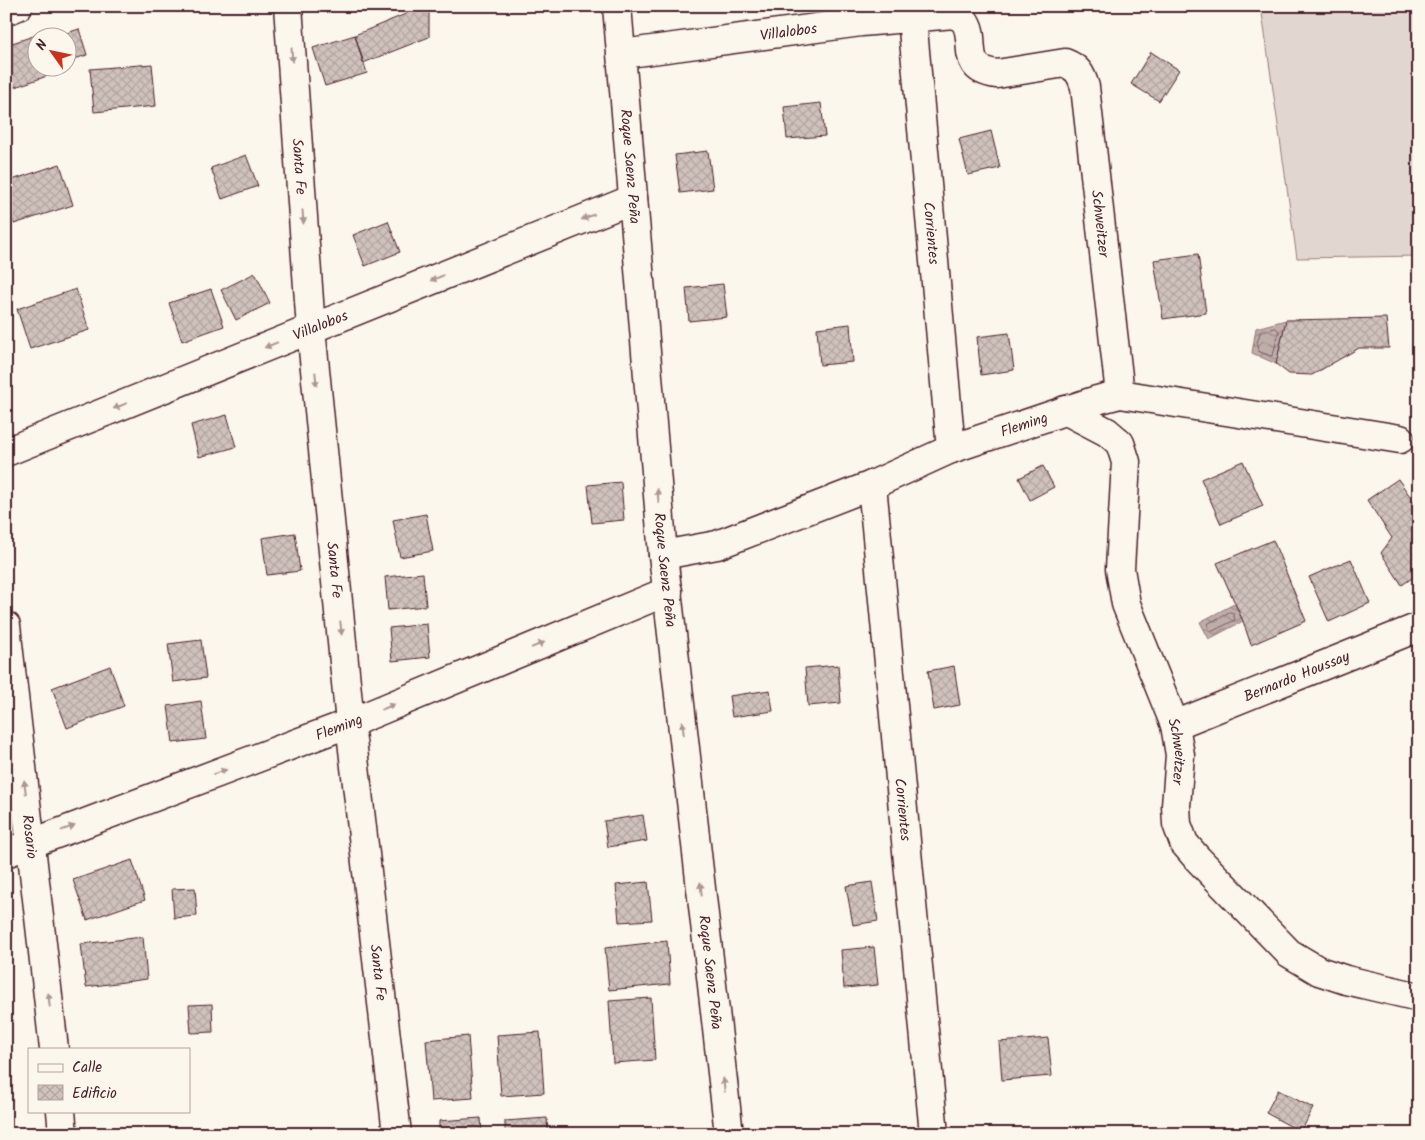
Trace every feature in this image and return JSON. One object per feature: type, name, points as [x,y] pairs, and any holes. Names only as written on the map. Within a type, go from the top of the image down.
[{"type":"street","points":[[6,11],[18,6]]},
{"type":"street","name":"Santa Fe","points":[[288,6],[311,329],[350,723],[397,1134]]},
{"type":"street","name":"Roque Saenz Peña","points":[[617,6],[663,555],[729,1134]]},
{"type":"street","name":"Villalobos","points":[[622,54],[860,14],[912,18],[954,14],[964,19],[968,29],[972,57],[977,66],[986,73],[997,74],[1065,63]]},
{"type":"street","name":"Corrientes","points":[[912,18],[951,449]]},
{"type":"street","name":"Schweitzer","points":[[1065,63],[1075,67],[1081,74],[1085,87],[1120,394]]},
{"type":"street","name":"Villalobos","points":[[6,452],[633,199]]},
{"type":"street","name":"Fleming","points":[[663,555],[717,545],[872,485],[951,449],[1065,410],[1120,394],[1400,439]]},
{"type":"street","name":"Schweitzer","points":[[1065,410],[1107,432],[1120,443],[1126,462],[1120,569],[1126,604],[1175,725],[1180,755],[1176,806],[1177,824],[1184,842],[1196,857],[1290,953],[1319,971],[1346,980],[1419,996]]},
{"type":"street","name":"Corrientes","points":[[872,485],[934,1134]]},
{"type":"street","name":"Fleming","points":[[6,853],[350,723],[668,591]]},
{"type":"street","name":"Rosario","points":[[6,626],[54,1048]]},
{"type":"street","name":"Bernardo Houssay","points":[[1175,725],[1419,627]]},
{"type":"street","points":[[61,1112],[64,1134]]},
{"type":"shaded area","points":[[1261,6],[1419,6],[1419,256],[1297,258]]},
{"type":"water","points":[[1286,320],[1276,364],[1252,353],[1256,328]]},
{"type":"water","points":[[1234,604],[1243,621],[1209,639],[1200,622]]},
{"type":"building","points":[[405,6],[429,6],[429,37],[363,63],[355,35],[408,13]]},
{"type":"building","points":[[78,29],[87,55],[78,58]]},
{"type":"building","points":[[355,35],[367,73],[325,86],[313,48]]},
{"type":"building","points":[[28,38],[28,78],[41,78],[6,90],[6,45]]},
{"type":"building","points":[[1151,52],[1179,70],[1159,101],[1131,84]]},
{"type":"building","points":[[152,64],[156,106],[94,112],[90,69]]},
{"type":"building","points":[[821,103],[825,136],[787,139],[784,107]]},
{"type":"building","points":[[991,131],[1000,168],[968,175],[959,139]]},
{"type":"building","points":[[708,151],[713,189],[680,193],[675,155]]},
{"type":"building","points":[[246,155],[258,186],[222,199],[211,168]]},
{"type":"building","points":[[60,164],[73,205],[14,224],[6,199],[6,182]]},
{"type":"building","points":[[388,221],[400,252],[365,266],[353,235]]},
{"type":"building","points":[[1198,254],[1206,313],[1163,319],[1154,260]]},
{"type":"building","points":[[255,273],[270,303],[236,320],[221,290]]},
{"type":"building","points":[[723,284],[727,317],[689,321],[686,288]]},
{"type":"building","points":[[76,289],[89,330],[30,349],[17,309]]},
{"type":"building","points":[[211,289],[224,326],[182,341],[169,303]]},
{"type":"building","points":[[1386,318],[1389,348],[1359,348],[1312,375],[1289,374],[1276,364],[1286,320]]},
{"type":"building","points":[[850,324],[853,362],[820,365],[817,328]]},
{"type":"building","points":[[1009,333],[1014,370],[981,375],[977,337]]},
{"type":"building","points":[[227,415],[236,447],[199,457],[191,425]]},
{"type":"building","points":[[1243,461],[1263,506],[1221,524],[1201,479]]},
{"type":"building","points":[[1043,466],[1054,487],[1030,500],[1019,478]]},
{"type":"building","points":[[1398,479],[1419,509],[1419,573],[1402,585],[1381,553],[1392,538],[1367,500]]},
{"type":"building","points":[[621,482],[624,520],[592,523],[588,485]]},
{"type":"building","points":[[426,514],[433,551],[400,557],[393,520]]},
{"type":"building","points":[[295,533],[300,571],[267,575],[262,538]]},
{"type":"building","points":[[1273,540],[1306,621],[1251,645],[1243,621],[1217,563]]},
{"type":"building","points":[[1351,559],[1370,603],[1329,622],[1309,577]]},
{"type":"building","points":[[423,573],[426,606],[388,610],[385,577]]},
{"type":"building","points":[[427,624],[430,657],[392,661],[389,628]]},
{"type":"building","points":[[201,640],[206,678],[173,682],[168,644]]},
{"type":"building","points":[[838,665],[841,703],[808,706],[805,668]]},
{"type":"building","points":[[110,666],[124,706],[67,728],[52,688]]},
{"type":"building","points":[[954,666],[960,705],[934,710],[928,671]]},
{"type":"building","points":[[770,690],[773,711],[732,717],[729,696]]},
{"type":"building","points":[[201,701],[206,739],[173,743],[168,706]]},
{"type":"building","points":[[643,815],[647,841],[608,847],[604,821]]},
{"type":"building","points":[[132,860],[145,900],[87,920],[73,880]]},
{"type":"building","points":[[648,882],[652,920],[619,922],[616,885]]},
{"type":"building","points":[[872,882],[878,921],[853,925],[846,886]]},
{"type":"building","points":[[195,888],[197,916],[174,918],[172,889]]},
{"type":"building","points":[[143,937],[147,979],[86,987],[81,944]]},
{"type":"building","points":[[667,941],[670,984],[609,990],[605,948]]},
{"type":"building","points":[[874,947],[878,985],[844,988],[841,950]]},
{"type":"building","points":[[651,998],[655,1060],[613,1063],[609,1001]]},
{"type":"building","points":[[212,1004],[213,1032],[191,1033],[189,1005]]},
{"type":"building","points":[[540,1032],[544,1093],[501,1096],[497,1035]]},
{"type":"building","points":[[468,1036],[473,1098],[431,1101],[426,1040]]},
{"type":"building","points":[[1048,1038],[1052,1076],[1002,1080],[999,1042]]},
{"type":"building","points":[[1278,1090],[1313,1108],[1301,1132],[1266,1113]]},
{"type":"building","points":[[481,1118],[482,1134],[439,1134],[439,1121]]},
{"type":"building","points":[[547,1118],[548,1134],[505,1134],[505,1121]]}]
